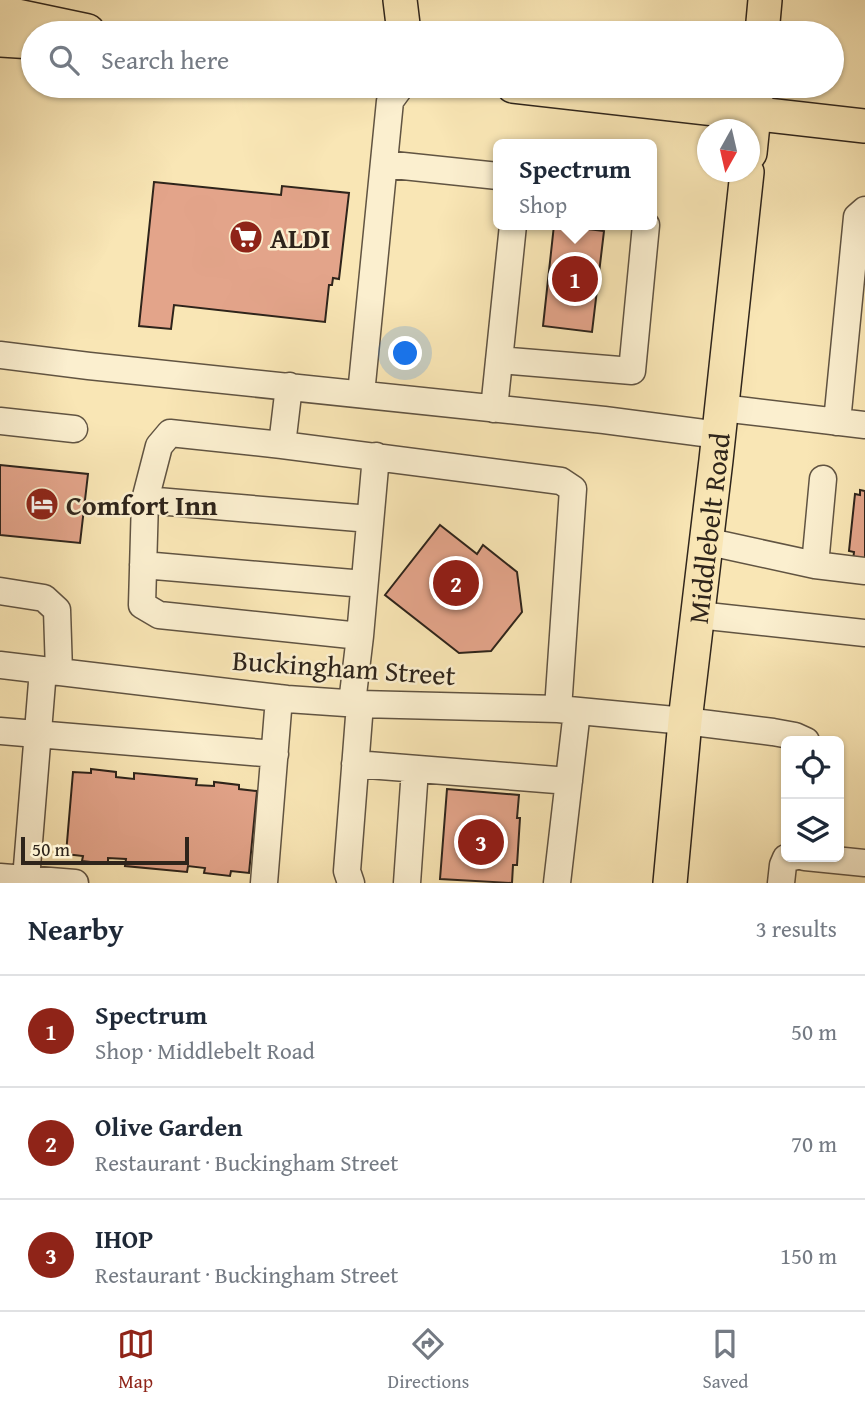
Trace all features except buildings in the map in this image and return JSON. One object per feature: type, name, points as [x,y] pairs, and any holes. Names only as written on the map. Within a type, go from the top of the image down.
[{"type":"highway","points":[[0,15],[29,21]]},
{"type":"main road","points":[[763,21],[765,0]]},
{"type":"main road","points":[[0,40],[21,41]]},
{"type":"main road","points":[[737,98],[756,99],[865,125]]},
{"type":"main road","points":[[754,119],[756,99]]},
{"type":"main road","name":"Middlebelt Road","points":[[670,883],[685,720],[746,182]]},
{"type":"street","points":[[361,394],[392,98]]},
{"type":"street","points":[[384,164],[493,175]]},
{"type":"street","points":[[837,422],[857,217],[865,210]]},
{"type":"street","points":[[494,409],[512,230]]},
{"type":"street","points":[[499,360],[632,371],[646,230]]},
{"type":"street","points":[[0,355],[604,420],[837,422],[865,425]]},
{"type":"street","points":[[282,445],[289,386]]},
{"type":"street","points":[[0,421],[74,429]]},
{"type":"street","points":[[360,636],[159,615],[142,605],[145,500],[159,446],[170,433],[376,456],[561,481],[573,489],[569,781],[557,883]]},
{"type":"street","points":[[351,883],[347,871],[355,764],[356,703],[376,456]]},
{"type":"street","points":[[815,565],[823,479]]},
{"type":"street","points":[[145,500],[370,519]]},
{"type":"street","points":[[705,541],[815,565],[865,570]]},
{"type":"street","points":[[143,565],[364,584]]},
{"type":"street","points":[[0,592],[44,598],[57,610],[51,671],[37,734],[13,878],[75,883]]},
{"type":"street","points":[[698,615],[865,633]]},
{"type":"street","name":"Buckingham Street","points":[[0,665],[279,698],[568,710],[685,720],[795,736]]},
{"type":"street","points":[[264,883],[279,698]]},
{"type":"street","points":[[0,731],[275,754]]},
{"type":"street","points":[[355,764],[569,781]]},
{"type":"street","points":[[407,883],[415,769]]},
{"type":"street","points":[[844,861],[865,863]]},
{"type":"street","points":[[781,883],[784,862]]},
{"type":"place","name":"ALDI","points":[[246,237]]},
{"type":"place","name":"Spectrum","points":[[575,279]]},
{"type":"place","name":"Comfort Inn","points":[[42,504]]},
{"type":"place","name":"Olive Garden","points":[[456,583]]},
{"type":"place","name":"IHOP","points":[[481,842]]}]
